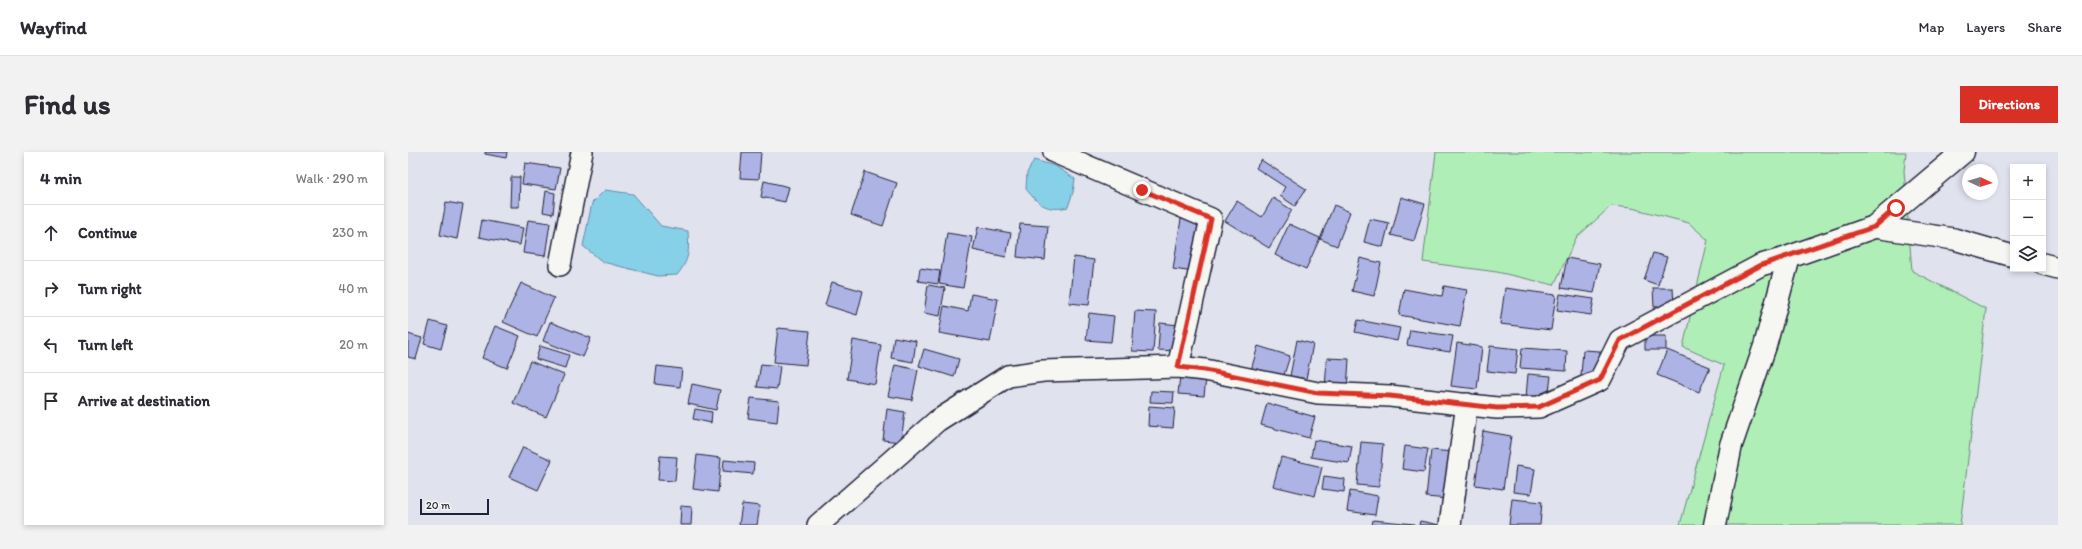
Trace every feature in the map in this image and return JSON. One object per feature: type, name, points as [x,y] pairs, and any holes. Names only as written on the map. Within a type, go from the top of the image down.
[{"type":"street","points":[[560,265],[582,152]]},
{"type":"street","points":[[1054,152],[1211,219],[1178,367]]},
{"type":"street","points":[[818,525],[937,421],[1008,376],[1044,371],[1178,367],[1205,370],[1318,393],[1390,396],[1497,408],[1539,407],[1600,380],[1620,340],[1761,265],[1874,227],[1964,152]]},
{"type":"street","points":[[1874,227],[1954,239],[2010,255]]},
{"type":"street","points":[[1715,525],[1731,445],[1765,346],[1789,256]]},
{"type":"street","points":[[2046,265],[2058,268]]},
{"type":"street","points":[[1450,525],[1468,404]]},
{"type":"green space","points":[[1436,152],[1906,152],[1904,171],[1912,271],[1986,309],[1960,525],[1680,525],[1724,365],[1683,347],[1708,240],[1689,223],[1632,208],[1611,206],[1576,238],[1554,285],[1497,272],[1423,262]]},
{"type":"water","points":[[1034,160],[1055,166],[1075,179],[1073,192],[1068,207],[1054,208],[1044,206],[1039,203],[1026,189],[1027,173]]},
{"type":"water","points":[[605,190],[633,194],[661,226],[688,231],[688,254],[677,275],[658,276],[603,262],[583,246],[592,203]]},
{"type":"building","points":[[485,152],[507,152],[506,158],[485,154]]},
{"type":"building","points":[[742,152],[761,152],[759,179],[740,178]]},
{"type":"building","points":[[1261,160],[1306,189],[1295,206],[1280,196],[1285,187],[1256,168]]},
{"type":"building","points":[[525,163],[560,168],[556,189],[522,184]]},
{"type":"building","points":[[865,172],[897,183],[883,226],[851,215]]},
{"type":"building","points":[[511,177],[520,177],[519,207],[510,207]]},
{"type":"building","points":[[764,181],[789,187],[785,202],[761,197]]},
{"type":"building","points":[[546,191],[555,193],[553,214],[543,212]]},
{"type":"building","points":[[1401,197],[1425,204],[1414,241],[1391,235]]},
{"type":"building","points":[[1273,198],[1292,210],[1269,248],[1225,221],[1237,201],[1262,217]]},
{"type":"building","points":[[446,202],[463,205],[457,239],[440,235]]},
{"type":"building","points":[[1334,205],[1350,212],[1337,246],[1320,239]]},
{"type":"building","points":[[1181,219],[1202,222],[1194,272],[1173,269]]},
{"type":"building","points":[[1370,219],[1389,223],[1383,247],[1364,242]]},
{"type":"building","points":[[482,220],[523,228],[520,245],[479,237]]},
{"type":"building","points":[[528,220],[550,223],[545,256],[523,253]]},
{"type":"building","points":[[1020,224],[1048,226],[1045,260],[1017,257]]},
{"type":"building","points":[[1289,224],[1320,238],[1306,269],[1275,255]]},
{"type":"building","points":[[978,227],[1011,233],[1006,257],[973,250]]},
{"type":"building","points":[[947,233],[972,237],[963,288],[939,284]]},
{"type":"building","points":[[1653,253],[1667,257],[1658,285],[1644,280]]},
{"type":"building","points":[[1074,257],[1094,260],[1089,305],[1069,303]]},
{"type":"building","points":[[1360,258],[1381,263],[1374,296],[1352,291]]},
{"type":"building","points":[[1567,258],[1600,264],[1594,293],[1561,288]]},
{"type":"building","points":[[920,268],[940,271],[938,284],[918,281]]},
{"type":"building","points":[[832,282],[863,291],[857,315],[825,305]]},
{"type":"building","points":[[521,283],[554,298],[537,337],[503,322]]},
{"type":"building","points":[[928,285],[945,288],[940,316],[924,313]]},
{"type":"building","points":[[1444,286],[1467,290],[1460,326],[1399,315],[1404,289],[1442,296]]},
{"type":"building","points":[[1505,288],[1556,295],[1551,330],[1500,324]]},
{"type":"building","points":[[1653,288],[1673,288],[1674,306],[1654,307]]},
{"type":"building","points":[[971,294],[998,299],[990,342],[939,333],[944,306],[968,311]]},
{"type":"building","points":[[1560,294],[1594,299],[1591,315],[1557,310]]},
{"type":"building","points":[[1135,311],[1156,312],[1153,352],[1132,351]]},
{"type":"building","points":[[1089,313],[1114,316],[1111,342],[1086,340]]},
{"type":"building","points":[[1358,320],[1400,328],[1397,341],[1355,332]]},
{"type":"building","points":[[430,321],[447,326],[441,349],[424,344]]},
{"type":"building","points":[[550,322],[591,338],[583,357],[543,341]]},
{"type":"building","points":[[1160,323],[1179,325],[1177,351],[1158,350]]},
{"type":"building","points":[[495,326],[520,336],[507,368],[482,358]]},
{"type":"building","points":[[778,328],[810,331],[806,365],[774,362]]},
{"type":"building","points":[[1410,330],[1453,336],[1450,352],[1407,345]]},
{"type":"building","points":[[408,334],[422,338],[416,359],[408,357]]},
{"type":"building","points":[[1645,336],[1666,336],[1666,350],[1645,350]]},
{"type":"building","points":[[894,337],[916,341],[913,362],[891,358]]},
{"type":"building","points":[[853,340],[881,345],[875,384],[847,379]]},
{"type":"building","points":[[1297,340],[1313,344],[1306,379],[1290,376]]},
{"type":"building","points":[[1457,343],[1482,347],[1477,389],[1451,386]]},
{"type":"building","points":[[540,346],[569,355],[565,368],[536,359]]},
{"type":"building","points":[[1258,346],[1290,356],[1282,381],[1251,370]]},
{"type":"building","points":[[1490,346],[1518,349],[1515,374],[1487,371]]},
{"type":"building","points":[[1522,348],[1567,351],[1566,371],[1520,368]]},
{"type":"building","points":[[924,349],[959,359],[954,377],[919,366]]},
{"type":"building","points":[[1583,350],[1600,351],[1598,377],[1581,375]]},
{"type":"building","points":[[1667,350],[1710,367],[1699,392],[1657,375]]},
{"type":"building","points":[[1327,358],[1349,359],[1347,390],[1325,389]]},
{"type":"building","points":[[530,361],[564,375],[546,417],[513,403]]},
{"type":"building","points":[[761,364],[780,366],[777,389],[757,387]]},
{"type":"building","points":[[895,365],[918,370],[912,400],[888,396]]},
{"type":"building","points":[[657,366],[682,369],[680,387],[655,384]]},
{"type":"building","points":[[1528,374],[1551,376],[1548,400],[1526,397]]},
{"type":"building","points":[[1180,375],[1206,378],[1204,396],[1178,394]]},
{"type":"building","points":[[692,384],[720,390],[716,410],[688,404]]},
{"type":"building","points":[[1151,391],[1174,392],[1173,403],[1150,402]]},
{"type":"building","points":[[751,398],[779,401],[777,422],[748,418]]},
{"type":"building","points":[[1267,403],[1315,417],[1309,438],[1261,425]]},
{"type":"building","points":[[1149,406],[1175,408],[1173,428],[1148,426]]},
{"type":"building","points":[[695,409],[712,412],[711,423],[693,419]]},
{"type":"building","points":[[887,409],[905,412],[901,442],[883,440]]},
{"type":"building","points":[[1483,431],[1511,436],[1503,489],[1475,485]]},
{"type":"building","points":[[1314,440],[1352,446],[1349,463],[1311,457]]},
{"type":"building","points":[[1361,442],[1383,444],[1379,487],[1357,485]]},
{"type":"building","points":[[1405,446],[1428,449],[1424,472],[1402,469]]},
{"type":"building","points":[[523,447],[552,460],[538,490],[509,477]]},
{"type":"building","points":[[1431,450],[1453,452],[1448,499],[1426,497]]},
{"type":"building","points":[[697,455],[721,458],[718,492],[693,489]]},
{"type":"building","points":[[660,456],[677,457],[675,481],[658,480]]},
{"type":"building","points":[[1281,457],[1322,467],[1315,496],[1273,486]]},
{"type":"building","points":[[724,460],[754,463],[753,474],[723,471]]},
{"type":"building","points":[[1516,466],[1535,469],[1531,494],[1513,492]]},
{"type":"building","points":[[1324,476],[1345,479],[1344,492],[1322,489]]},
{"type":"building","points":[[1350,491],[1378,496],[1375,515],[1347,511]]},
{"type":"building","points":[[1512,499],[1542,502],[1540,525],[1509,525]]},
{"type":"building","points":[[742,504],[760,506],[757,525],[739,525]]},
{"type":"building","points":[[681,506],[692,507],[691,525],[680,525]]},
{"type":"building","points":[[1373,520],[1414,524],[1414,525],[1372,525]]},
{"type":"building","points":[[1420,521],[1440,525],[1419,525]]},
{"type":"route","points":[[1142,190],[1211,219],[1178,367],[1205,370],[1318,393],[1390,396],[1497,408],[1539,407],[1600,380],[1620,340],[1761,265],[1874,227],[1896,208]]}]
